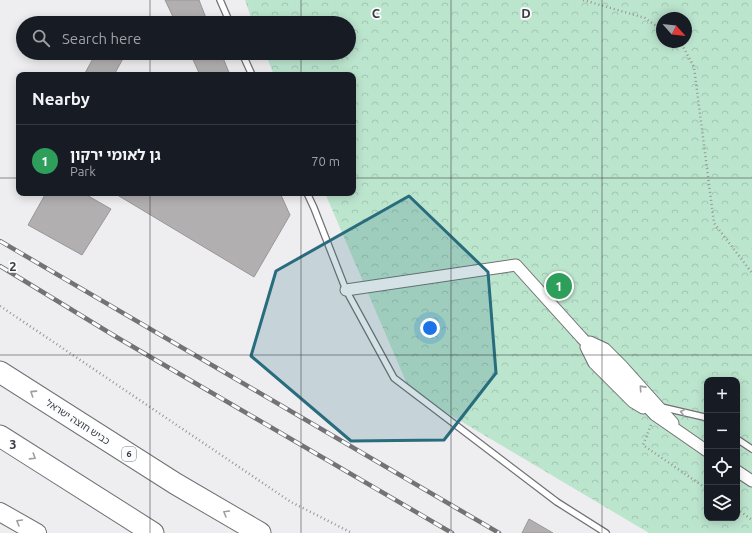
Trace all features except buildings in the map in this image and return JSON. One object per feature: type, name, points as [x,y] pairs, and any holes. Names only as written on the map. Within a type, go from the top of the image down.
[{"type":"highway","name":"כביש חוצה ישראל","points":[[0,372],[176,484],[260,533]]},
{"type":"highway","points":[[0,436],[153,533]]},
{"type":"main road","points":[[0,512],[38,533]]},
{"type":"street","points":[[346,290],[516,265],[581,337],[594,363],[633,402],[656,410]]},
{"type":"street","points":[[581,337],[605,349],[622,366],[656,410],[687,438],[704,449]]},
{"type":"street","points":[[740,473],[752,481]]},
{"type":"lane","points":[[220,0],[227,16]]},
{"type":"lane","points":[[245,60],[251,72]]},
{"type":"lane","points":[[308,196],[346,290],[394,378],[557,502],[606,533]]},
{"type":"lane","points":[[656,410],[704,417]]},
{"type":"lane","points":[[740,441],[752,449]]},
{"type":"path","points":[[583,0],[645,18],[656,26]]},
{"type":"path","points":[[684,48],[694,67],[714,223],[752,273]]},
{"type":"path","points":[[0,306],[291,502],[352,533]]},
{"type":"path","points":[[656,410],[643,445],[704,487]]},
{"type":"path","points":[[740,512],[752,520]]},
{"type":"highlighted area","points":[[409,196],[488,272],[496,373],[444,440],[351,441],[251,356],[276,271]]},
{"type":"green space","points":[[245,0],[752,0],[752,533],[649,533],[410,391],[326,196],[356,196],[356,72],[273,72],[268,60],[356,60],[356,16],[251,16]]},
{"type":"railway","points":[[0,241],[499,533]]},
{"type":"railway","points":[[0,266],[118,338],[452,533]]},
{"type":"place","name":"גן לאומי ירקון","points":[[559,286]]}]
